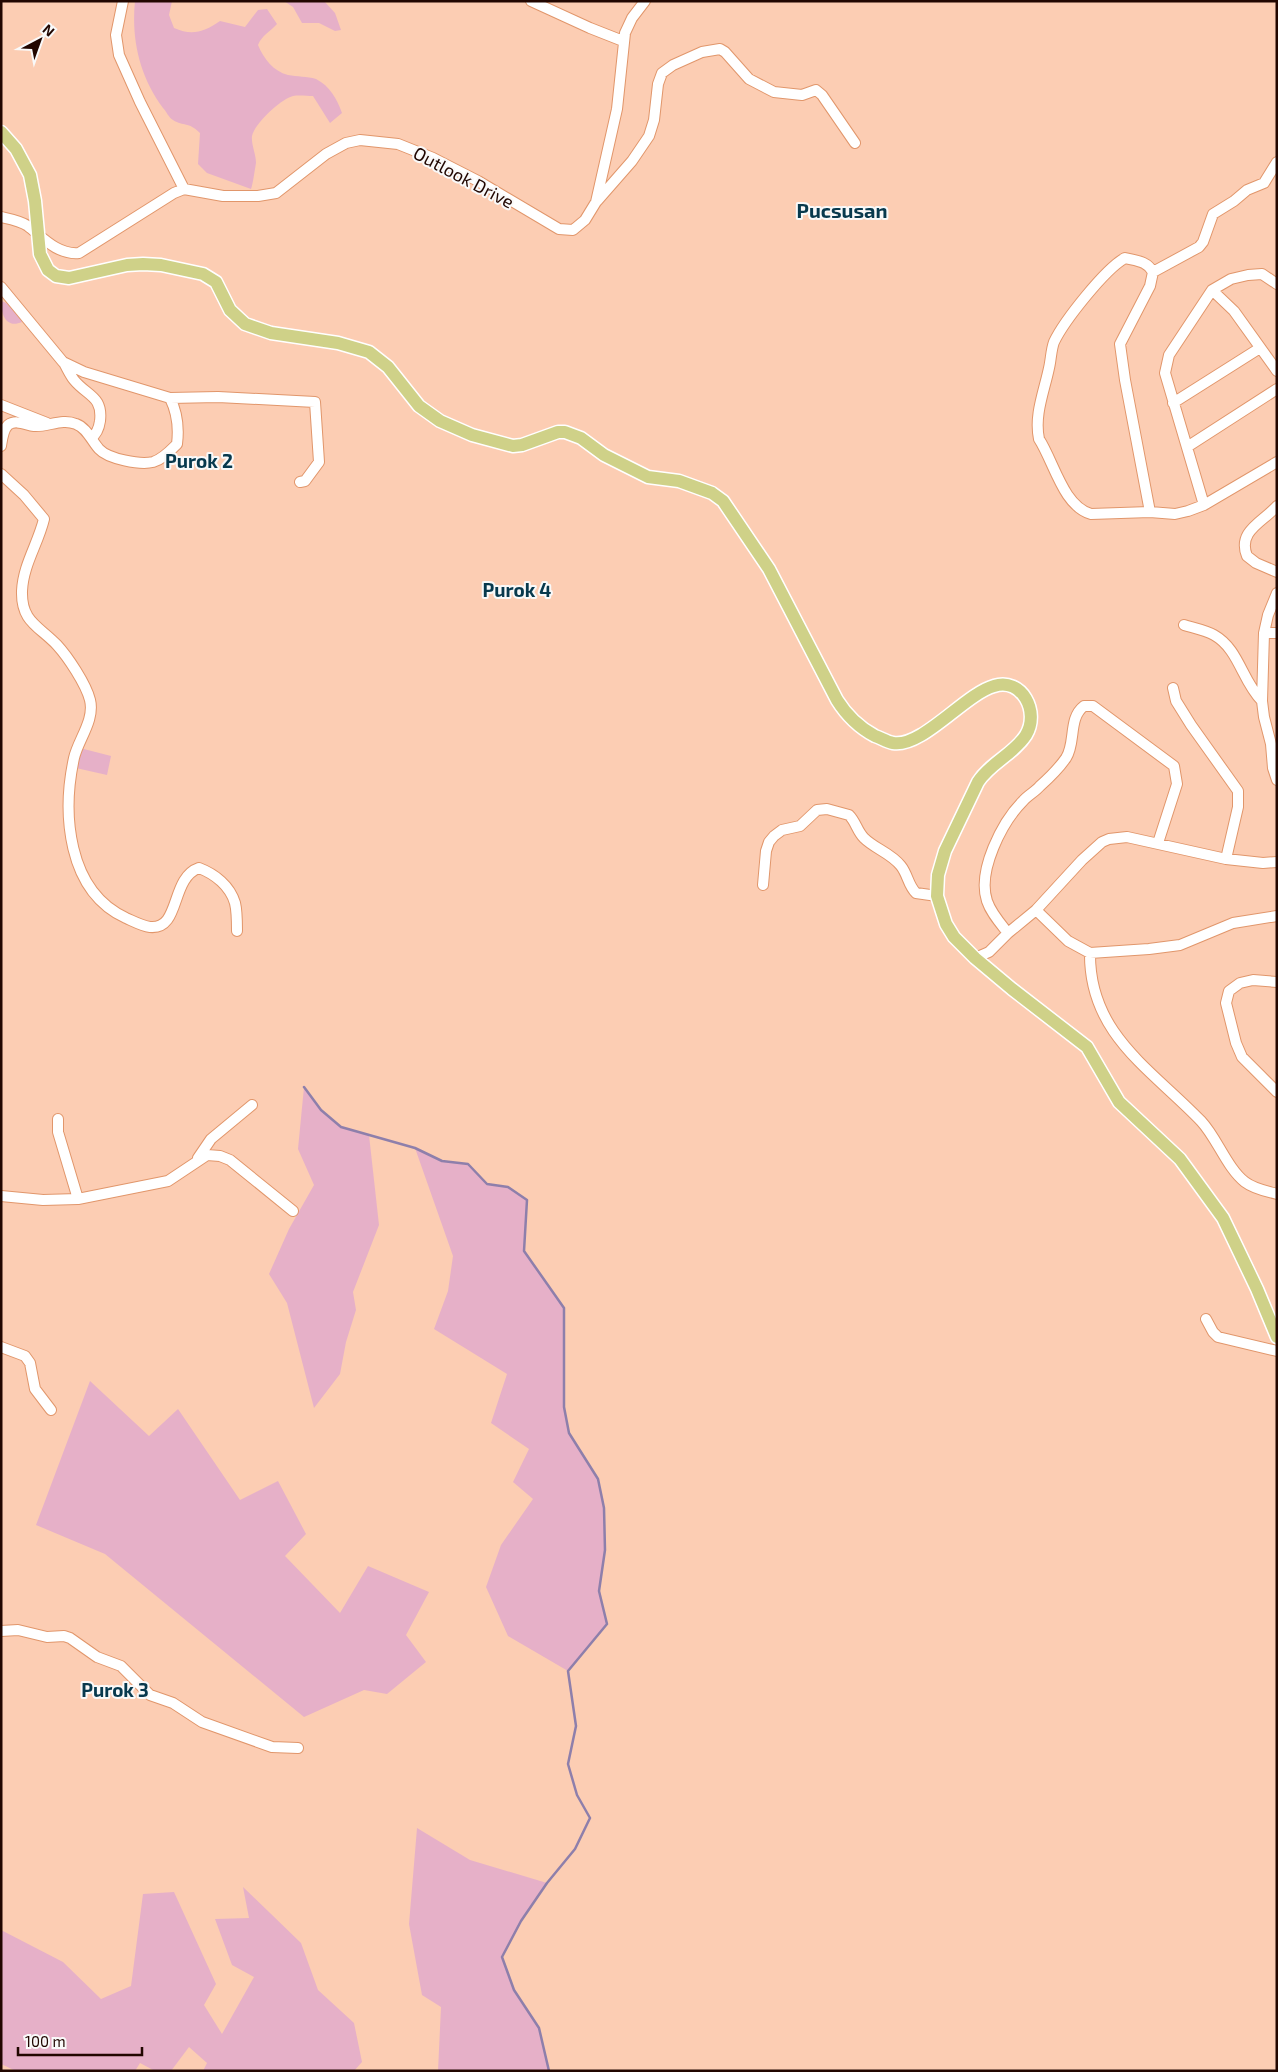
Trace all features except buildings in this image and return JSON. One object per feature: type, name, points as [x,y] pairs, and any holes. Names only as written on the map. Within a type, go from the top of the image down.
[{"type":"main road","points":[[1,132],[16,149],[30,174],[42,262],[56,276],[70,278],[127,265],[142,264],[180,268],[211,278],[216,282],[230,310],[246,324],[271,333],[338,343],[370,352],[382,360],[419,406],[454,429],[513,446],[522,446],[558,432],[565,432],[581,438],[604,455],[648,477],[680,481],[712,493],[730,509],[769,569],[832,693],[847,716],[868,732],[892,743],[908,740],[995,685],[1009,686],[1018,690],[1028,701],[1032,714],[1031,724],[1026,735],[1018,745],[984,772],[945,851],[938,875],[937,896],[946,924],[954,937],[975,958],[1088,1046],[1119,1102],[1180,1159],[1223,1218],[1257,1289],[1277,1337]]},
{"type":"street","points":[[1,217],[26,225],[40,237],[67,253],[79,253],[164,199],[184,189],[140,102],[119,55],[116,35],[123,1]]},
{"type":"street","points":[[531,1],[623,41]]},
{"type":"street","name":"Outlook Drive","points":[[184,189],[223,196],[258,196],[276,193],[334,149],[346,143],[360,140],[377,141],[398,144],[433,158],[478,181],[559,229],[573,230],[585,220],[596,202],[617,109],[623,41],[632,18],[644,1]]},
{"type":"street","points":[[596,202],[632,161],[649,136],[654,120],[658,84],[662,73],[673,65],[712,50],[720,49],[725,52],[749,79],[774,92],[802,95],[816,90],[855,143]]},
{"type":"street","points":[[1153,272],[1199,247],[1203,242],[1213,214],[1247,190],[1264,183],[1277,162]]},
{"type":"street","points":[[1150,512],[1120,344],[1150,286],[1153,272],[1150,266],[1125,258],[1083,301],[1053,345],[1037,416],[1037,429],[1039,439],[1070,500],[1082,511],[1091,514],[1150,512],[1175,514],[1204,505],[1277,462]]},
{"type":"street","points":[[1204,505],[1173,403],[1166,373],[1168,355],[1212,290],[1231,279],[1248,275],[1262,274],[1277,284]]},
{"type":"street","points":[[1,287],[63,362],[74,380],[99,402],[101,413],[100,425],[95,435],[91,438]]},
{"type":"street","points":[[1212,290],[1234,312],[1277,371]]},
{"type":"street","points":[[1173,403],[1260,348]]},
{"type":"street","points":[[63,362],[84,372],[170,398],[225,397],[315,402],[318,462],[305,481],[300,482]]},
{"type":"street","points":[[1187,447],[1277,389]]},
{"type":"street","points":[[1,446],[4,430],[14,422],[34,426],[47,423],[75,423],[85,430],[98,448],[116,459],[152,462],[163,457],[178,444],[177,420],[170,398]]},
{"type":"street","points":[[1,405],[47,423]]},
{"type":"street","points":[[1,474],[24,495],[44,519],[40,534],[27,562],[22,590],[23,606],[27,617],[30,622],[59,647],[90,701],[90,712],[86,729],[74,756],[70,787],[70,833],[77,864],[96,895],[109,908],[114,912],[151,927],[161,925],[168,920],[179,889],[189,872],[199,868],[212,873],[226,886],[235,903],[238,931]]},
{"type":"street","points":[[1277,506],[1251,529],[1245,537],[1244,543],[1247,556],[1256,563],[1277,572]]},
{"type":"street","points":[[1277,593],[1268,615],[1264,633],[1262,701],[1271,744],[1272,768],[1277,780]]},
{"type":"street","points":[[1184,625],[1213,635],[1224,642],[1237,661],[1251,689],[1262,701]]},
{"type":"street","points":[[1264,633],[1277,633]]},
{"type":"street","points":[[1173,688],[1176,701],[1190,725],[1238,792],[1238,807],[1226,859]]},
{"type":"street","points":[[1008,933],[991,910],[986,896],[985,880],[994,846],[1013,812],[1023,800],[1040,787],[1068,755],[1072,743],[1074,721],[1079,709],[1084,706],[1093,706],[1174,766],[1177,784],[1158,843]]},
{"type":"street","points":[[763,885],[766,851],[769,842],[782,830],[800,826],[817,810],[827,809],[849,815],[862,836],[890,854],[900,864],[904,869],[908,883],[916,893],[937,896]]},
{"type":"street","points":[[975,958],[990,952],[1008,933],[1036,910],[1082,860],[1102,842],[1127,837],[1226,859],[1263,863],[1277,862]]},
{"type":"street","points":[[1036,910],[1068,941],[1090,953],[1134,951],[1180,944],[1233,923],[1277,916]]},
{"type":"street","points":[[986,967],[990,952]]},
{"type":"street","points":[[1090,953],[1093,991],[1104,1018],[1117,1037],[1142,1066],[1202,1122],[1244,1182],[1256,1188],[1277,1194]]},
{"type":"street","points":[[1277,982],[1253,980],[1240,983],[1229,991],[1226,1003],[1236,1043],[1242,1057],[1277,1092]]},
{"type":"street","points":[[196,1161],[211,1139],[252,1105]]},
{"type":"street","points":[[58,1119],[58,1132],[78,1199]]},
{"type":"street","points":[[1,1196],[43,1200],[78,1199],[168,1181],[196,1161],[208,1155],[220,1156],[230,1160],[293,1211]]},
{"type":"street","points":[[1206,1319],[1218,1337],[1277,1351]]},
{"type":"street","points":[[1,1347],[26,1356],[30,1362],[35,1389],[51,1410]]},
{"type":"street","points":[[1,1631],[18,1630],[47,1637],[64,1636],[70,1638],[97,1658],[121,1666],[150,1696],[173,1703],[202,1722],[272,1747],[298,1748]]},
{"type":"shaded area","points":[[135,1],[172,1],[169,15],[174,28],[187,32],[198,32],[220,21],[245,27],[258,10],[267,9],[277,24],[264,36],[258,45],[266,60],[283,73],[291,76],[313,78],[321,82],[332,93],[342,113],[330,123],[313,96],[293,96],[288,98],[269,112],[254,131],[252,139],[256,163],[251,189],[207,173],[198,164],[200,133],[189,125],[172,119],[148,84],[136,44],[134,30]]},
{"type":"shaded area","points":[[284,1],[324,1],[335,13],[341,30],[335,31],[319,23],[302,23],[293,7]]},
{"type":"shaded area","points":[[1,301],[15,309],[22,322],[12,324],[5,319]]},
{"type":"shaded area","points":[[80,748],[111,756],[107,775],[76,768]]},
{"type":"shaded area","points":[[304,1087],[321,1110],[341,1127],[369,1135],[379,1225],[353,1292],[356,1310],[346,1342],[340,1374],[314,1408],[287,1303],[269,1274],[289,1229],[314,1185],[298,1149]]},
{"type":"shaded area","points":[[415,1148],[442,1161],[468,1164],[487,1184],[508,1187],[527,1200],[524,1251],[564,1308],[564,1407],[569,1433],[598,1479],[604,1508],[605,1550],[599,1591],[607,1624],[568,1671],[508,1636],[486,1587],[501,1545],[533,1499],[513,1482],[529,1449],[491,1423],[507,1374],[434,1329],[448,1291],[453,1256]]},
{"type":"shaded area","points":[[90,1381],[149,1436],[178,1409],[240,1500],[278,1481],[306,1534],[285,1556],[340,1613],[368,1566],[429,1592],[406,1635],[426,1662],[387,1694],[364,1690],[304,1717],[105,1554],[36,1525]]},
{"type":"shaded area","points":[[417,1828],[470,1860],[547,1883],[521,1921],[502,1957],[514,1990],[539,2028],[549,2071],[438,2071],[441,2007],[422,1995],[409,1924]]},
{"type":"shaded area","points":[[243,1887],[301,1943],[318,1990],[354,2023],[362,2062],[354,2071],[203,2071],[207,2063],[189,2047],[171,2071],[155,2071],[140,2063],[135,2071],[16,2071],[1,2064],[1,1930],[63,1962],[101,1999],[131,1986],[143,1894],[174,1892],[216,1984],[204,2005],[222,2034],[254,1977],[232,1965],[215,1919],[249,1918]]},
{"type":"waterway","points":[[304,1087],[321,1110],[341,1127],[415,1148],[442,1161],[468,1164],[487,1184],[508,1187],[527,1200],[524,1251],[564,1308],[564,1407],[569,1433],[598,1479],[604,1508],[605,1550],[599,1591],[607,1624],[568,1671],[576,1726],[568,1764],[577,1795],[590,1818],[575,1849],[547,1883],[521,1921],[502,1957],[514,1990],[539,2028],[549,2071]]},
{"type":"district","name":"Pucsusan","points":[[842,210]]},
{"type":"district","name":"Purok 2","points":[[199,460]]},
{"type":"district","name":"Purok 4","points":[[517,589]]},
{"type":"district","name":"Purok 3","points":[[115,1689]]}]
